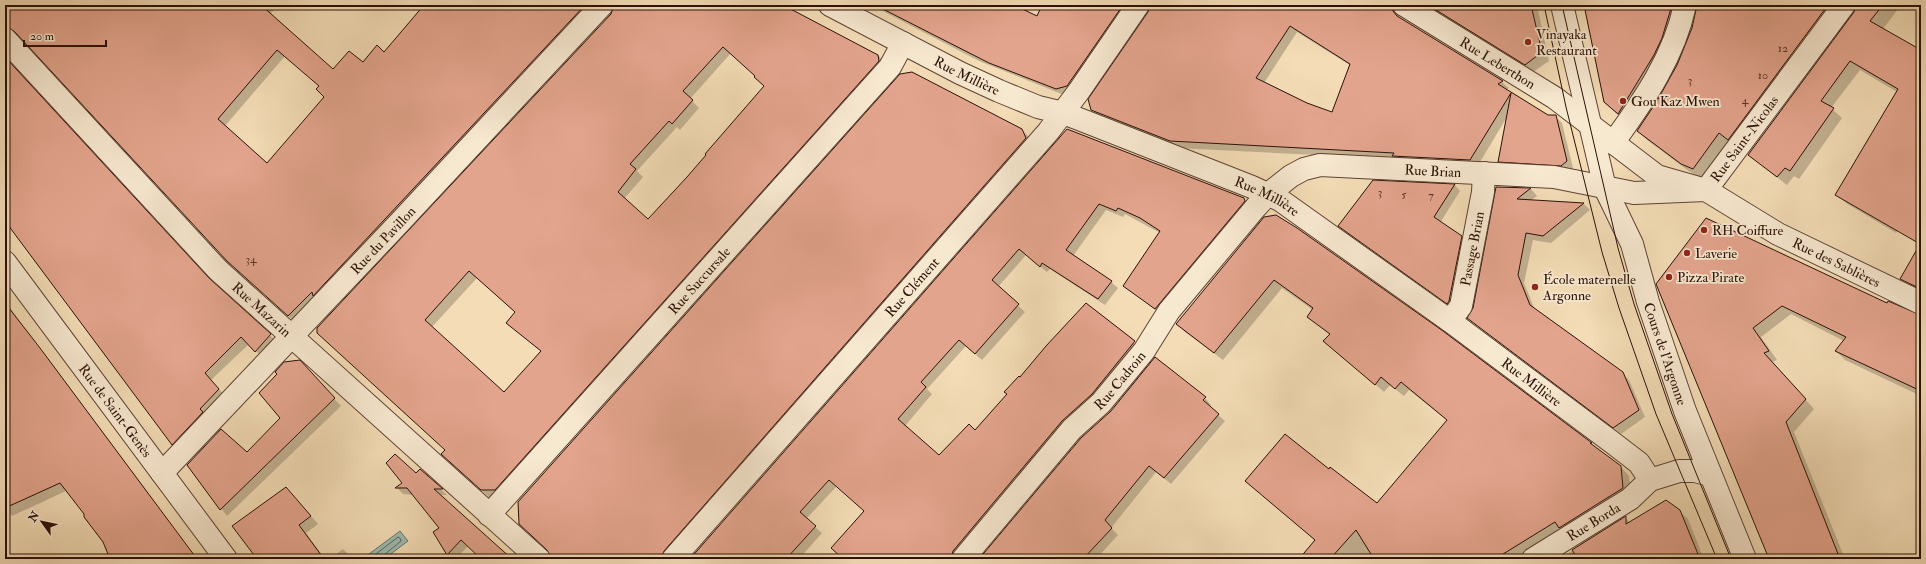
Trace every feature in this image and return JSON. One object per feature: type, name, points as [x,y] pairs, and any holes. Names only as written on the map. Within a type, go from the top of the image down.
[{"type":"street","name":"Rue du Pavillon","points":[[162,473],[602,5]]},
{"type":"street","name":"Rue Millière","points":[[830,5],[999,91],[1038,107],[1063,113],[1268,194],[1293,208],[1450,321],[1639,463],[1650,480]]},
{"type":"street","name":"Rue Clément","points":[[673,559],[1063,113],[1138,5]]},
{"type":"street","name":"Rue Leberthon","points":[[1404,5],[1546,92],[1589,124]]},
{"type":"street","name":"Cours de l'Argonne","points":[[1562,5],[1605,188],[1632,244],[1648,302],[1666,358],[1710,475],[1745,559]]},
{"type":"street","points":[[1613,143],[1645,96],[1673,48],[1685,5]]},
{"type":"street","name":"Rue Saint-Nicolas","points":[[1605,188],[1634,193],[1706,190],[1844,5]]},
{"type":"street","name":"Rue Mazarin","points":[[5,39],[218,270],[538,559]]},
{"type":"street","name":"Rue Succursale","points":[[489,515],[890,67],[903,43]]},
{"type":"street","name":"Rue des Sablières","points":[[1589,124],[1657,176],[1706,190],[1778,234],[1921,303]]},
{"type":"street","name":"Rue Brian","points":[[1268,194],[1304,169],[1320,165],[1554,176],[1605,188]]},
{"type":"street","name":"Passage Brian","points":[[1450,321],[1461,306],[1482,192],[1484,173]]},
{"type":"street","name":"Rue Cadroin","points":[[963,559],[1072,429],[1106,397],[1144,351],[1169,311],[1238,227],[1268,194]]},
{"type":"street","name":"Rue de Saint-Genès","points":[[5,262],[226,559]]},
{"type":"street","points":[[1650,480],[1679,471],[1695,471],[1710,475]]},
{"type":"street","name":"Rue Borda","points":[[1533,559],[1630,499],[1650,480]]},
{"type":"water","points":[[400,531],[408,541],[384,559],[373,559],[369,554]]},
{"type":"building","points":[[5,5],[261,5],[333,69],[349,51],[363,62],[377,45],[384,52],[424,5],[585,5],[313,296],[312,292],[288,316],[227,261],[14,31],[5,27]],"holes":[[[277,50],[319,86],[316,89],[324,97],[267,163],[218,119]]]},
{"type":"building","points":[[614,5],[783,5],[878,55],[879,61],[495,490],[481,490],[441,454],[445,450],[317,333],[317,328],[611,14]],"holes":[[[723,47],[764,86],[687,177],[648,219],[618,192],[636,169],[630,164],[669,121],[672,124],[693,100],[683,91]],[[469,271],[515,312],[506,323],[541,351],[504,392],[425,320]]]},
{"type":"building","points":[[875,5],[1014,5],[1037,16],[1042,5],[1123,5],[1067,86],[1056,89],[989,63]]},
{"type":"building","points":[[1150,5],[1392,5],[1393,11],[1397,16],[1503,81],[1498,84],[1548,115],[1556,115],[1567,161],[1561,166],[1498,162],[1511,93],[1470,160],[1392,156],[1394,153],[1170,141],[1091,110],[1088,99],[1148,12]],"holes":[[[1290,26],[1350,64],[1332,112],[1307,103],[1256,78]]]},
{"type":"building","points":[[1428,5],[1531,5],[1542,52],[1525,65]]},
{"type":"building","points":[[1584,5],[1672,5],[1662,38],[1654,55],[1618,114],[1604,102]]},
{"type":"building","points":[[1697,5],[1828,5],[1728,140],[1719,133],[1693,169],[1681,164],[1637,131],[1657,101],[1677,65],[1692,28]]},
{"type":"building","points":[[1856,5],[1883,5],[1870,21],[1921,50],[1921,289],[1900,279],[1920,244],[1835,195],[1898,89],[1850,61],[1821,101],[1834,108],[1790,171],[1785,168],[1777,177],[1748,155],[1854,12]]},
{"type":"building","points":[[5,57],[209,278],[271,334],[255,352],[241,337],[205,373],[219,389],[200,409],[203,412],[172,445],[5,221]]},
{"type":"building","points":[[912,72],[1022,129],[1026,138],[664,551],[661,559],[551,559],[547,550],[519,524],[518,502],[900,74]]},
{"type":"building","points":[[1067,129],[1244,198],[1245,201],[1155,309],[1123,286],[1160,231],[1140,218],[1118,208],[1116,211],[1099,204],[1066,250],[1112,281],[1098,299],[1042,263],[1040,267],[1019,249],[992,280],[1019,304],[975,354],[959,340],[921,382],[926,387],[898,419],[939,455],[969,424],[975,430],[1007,394],[1004,392],[1019,376],[1020,377],[1046,346],[1086,303],[1135,341],[1092,394],[1062,421],[953,551],[951,559],[843,559],[831,548],[864,511],[829,480],[800,512],[816,526],[786,559],[690,559]]},
{"type":"building","points":[[1373,180],[1455,184],[1434,217],[1462,236],[1449,301],[1447,304],[1338,226]]},
{"type":"building","name":"École maternelle Argonne","points":[[1496,187],[1531,188],[1517,199],[1584,203],[1543,236],[1526,233],[1518,275],[1530,305],[1623,372],[1639,410],[1613,428],[1467,318],[1473,308]]},
{"type":"building","points":[[1276,215],[1297,228],[1443,331],[1592,443],[1590,443],[1621,466],[1623,488],[1559,528],[1555,522],[1495,559],[1374,559],[1356,530],[1330,559],[1299,559],[1315,540],[1245,481],[1285,434],[1329,469],[1330,467],[1377,503],[1447,420],[1401,382],[1395,389],[1381,377],[1375,385],[1323,341],[1330,334],[1307,317],[1313,308],[1274,280],[1214,353],[1176,324],[1264,217]]},
{"type":"building","points":[[1706,218],[1887,303],[1888,301],[1921,315],[1921,391],[1835,351],[1846,337],[1782,306],[1753,328],[1769,351],[1764,353],[1806,399],[1786,422],[1840,559],[1769,559],[1656,284]]},
{"type":"building","points":[[5,303],[197,559],[110,559],[103,542],[60,483],[5,508]]},
{"type":"building","points":[[1155,357],[1206,397],[1203,400],[1219,414],[1164,478],[1149,466],[1105,520],[1112,528],[1083,559],[979,559],[1081,438],[1111,411]]},
{"type":"building","points":[[300,360],[335,398],[220,510],[187,465],[221,429],[247,452],[280,418],[259,393],[277,374],[275,372],[284,362]]},
{"type":"building","points":[[395,454],[416,473],[420,469],[443,489],[434,489],[512,559],[481,559],[461,540],[447,555],[433,532],[439,528],[407,488],[395,488],[402,483],[386,463]]},
{"type":"building","points":[[286,487],[311,516],[299,525],[324,559],[257,559],[232,526]]},
{"type":"building","points":[[1666,500],[1680,510],[1700,559],[1578,559],[1572,550],[1626,516],[1626,524]]},
{"type":"tram line","points":[[1544,5],[1566,107],[1602,252],[1619,308],[1656,414],[1717,559]]},
{"type":"tram line","points":[[1562,5],[1618,248],[1634,304],[1672,414],[1731,559]]},
{"type":"place","name":"Vinayaka Restaurant","points":[[1528,42]]},
{"type":"place","name":"Gou Kaz Mwen","points":[[1623,101]]},
{"type":"place","name":"RH Coiffure","points":[[1704,230]]},
{"type":"place","name":"Laverie","points":[[1687,253]]},
{"type":"place","name":"Pizza Pirate","points":[[1669,277]]},
{"type":"place","name":"École maternelle Argonne","points":[[1535,287]]}]
